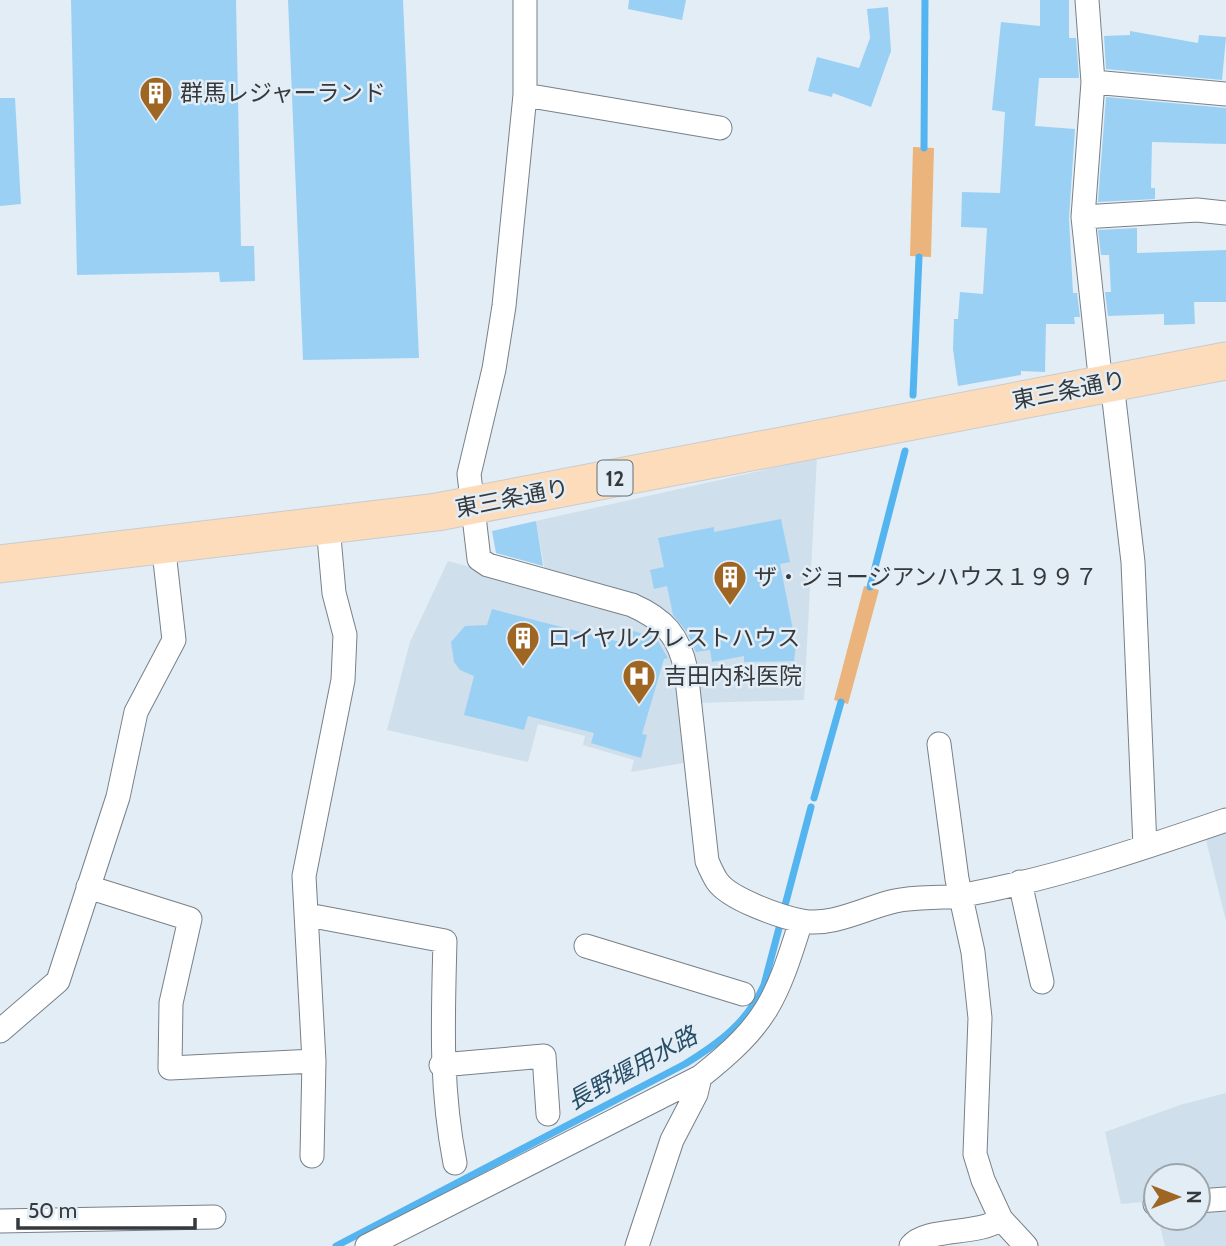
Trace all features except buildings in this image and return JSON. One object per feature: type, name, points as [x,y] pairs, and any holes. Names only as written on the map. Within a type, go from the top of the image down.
[{"type":"main road","name":"東三条通り","points":[[0,564],[163,543],[328,526],[471,506],[1226,361]]},
{"type":"street","points":[[525,0],[524,95],[504,306],[494,369],[469,474],[479,559],[488,565],[632,605],[651,613],[674,633],[682,650],[686,670],[707,862],[718,882],[728,892],[789,917],[830,920],[897,901],[962,895],[1020,882],[1145,848],[1226,820]]},
{"type":"street","points":[[1087,0],[1093,82],[1083,217],[1133,562],[1145,848]]},
{"type":"street","points":[[1093,82],[1226,94]]},
{"type":"street","points":[[524,95],[720,128]]},
{"type":"street","points":[[1083,217],[1197,210],[1226,213]]},
{"type":"street","points":[[312,1156],[314,1061],[304,876],[345,661],[345,635],[334,593],[328,526]]},
{"type":"street","points":[[0,1031],[58,981],[118,797],[136,712],[174,640],[163,543]]},
{"type":"street","points":[[939,744],[973,952],[980,1018],[975,1154],[982,1180],[1001,1219],[1026,1246]]},
{"type":"street","points":[[1020,882],[1042,982]]},
{"type":"street","points":[[88,887],[190,919],[171,1003],[170,1068],[314,1061]]},
{"type":"street","points":[[308,915],[445,941],[441,1065],[446,1121],[455,1163]]},
{"type":"street","points":[[367,1246],[700,1077],[730,1052],[765,1014],[783,977],[789,917]]},
{"type":"street","points":[[586,947],[743,994]]},
{"type":"street","points":[[441,1065],[544,1056],[548,1114]]},
{"type":"street","points":[[637,1246],[672,1140],[696,1094],[700,1077]]},
{"type":"street","points":[[0,1221],[214,1217]]},
{"type":"street","points":[[911,1246],[914,1242],[933,1236],[990,1228],[1001,1219]]},
{"type":"shaded area","points":[[913,147],[934,148],[931,257],[910,256]]},
{"type":"shaded area","points":[[817,458],[804,700],[696,703],[677,630],[545,572],[536,521]]},
{"type":"shaded area","points":[[448,561],[623,609],[669,635],[689,762],[631,772],[634,760],[583,745],[585,736],[538,724],[528,762],[387,730],[410,642]]},
{"type":"shaded area","points":[[864,586],[879,590],[848,704],[834,700]]},
{"type":"shaded area","points":[[1226,825],[1226,921],[1204,832]]},
{"type":"shaded area","points":[[1226,1093],[1226,1246],[1165,1246],[1162,1232],[1212,1232],[1212,1162],[1142,1162],[1142,1202],[1121,1204],[1105,1132],[1180,1105]]},
{"type":"waterway","name":"長野堰用水路","points":[[924,148],[925,0]]},
{"type":"waterway","name":"長野堰用水路","points":[[913,395],[919,257]]},
{"type":"waterway","name":"長野堰用水路","points":[[870,587],[905,451]]},
{"type":"waterway","name":"長野堰用水路","points":[[814,798],[841,702]]},
{"type":"waterway","name":"長野堰用水路","points":[[336,1246],[685,1064],[731,1031],[749,1010],[764,985],[811,807]]},
{"type":"place","name":"群馬レジャーランド","points":[[156,123]]},
{"type":"place","name":"ザ・ジョージアンハウス１９９７","points":[[730,607]]},
{"type":"place","name":"ロイヤルクレストハウス","points":[[523,668]]},
{"type":"place","name":"吉田内科医院","points":[[639,706]]}]
